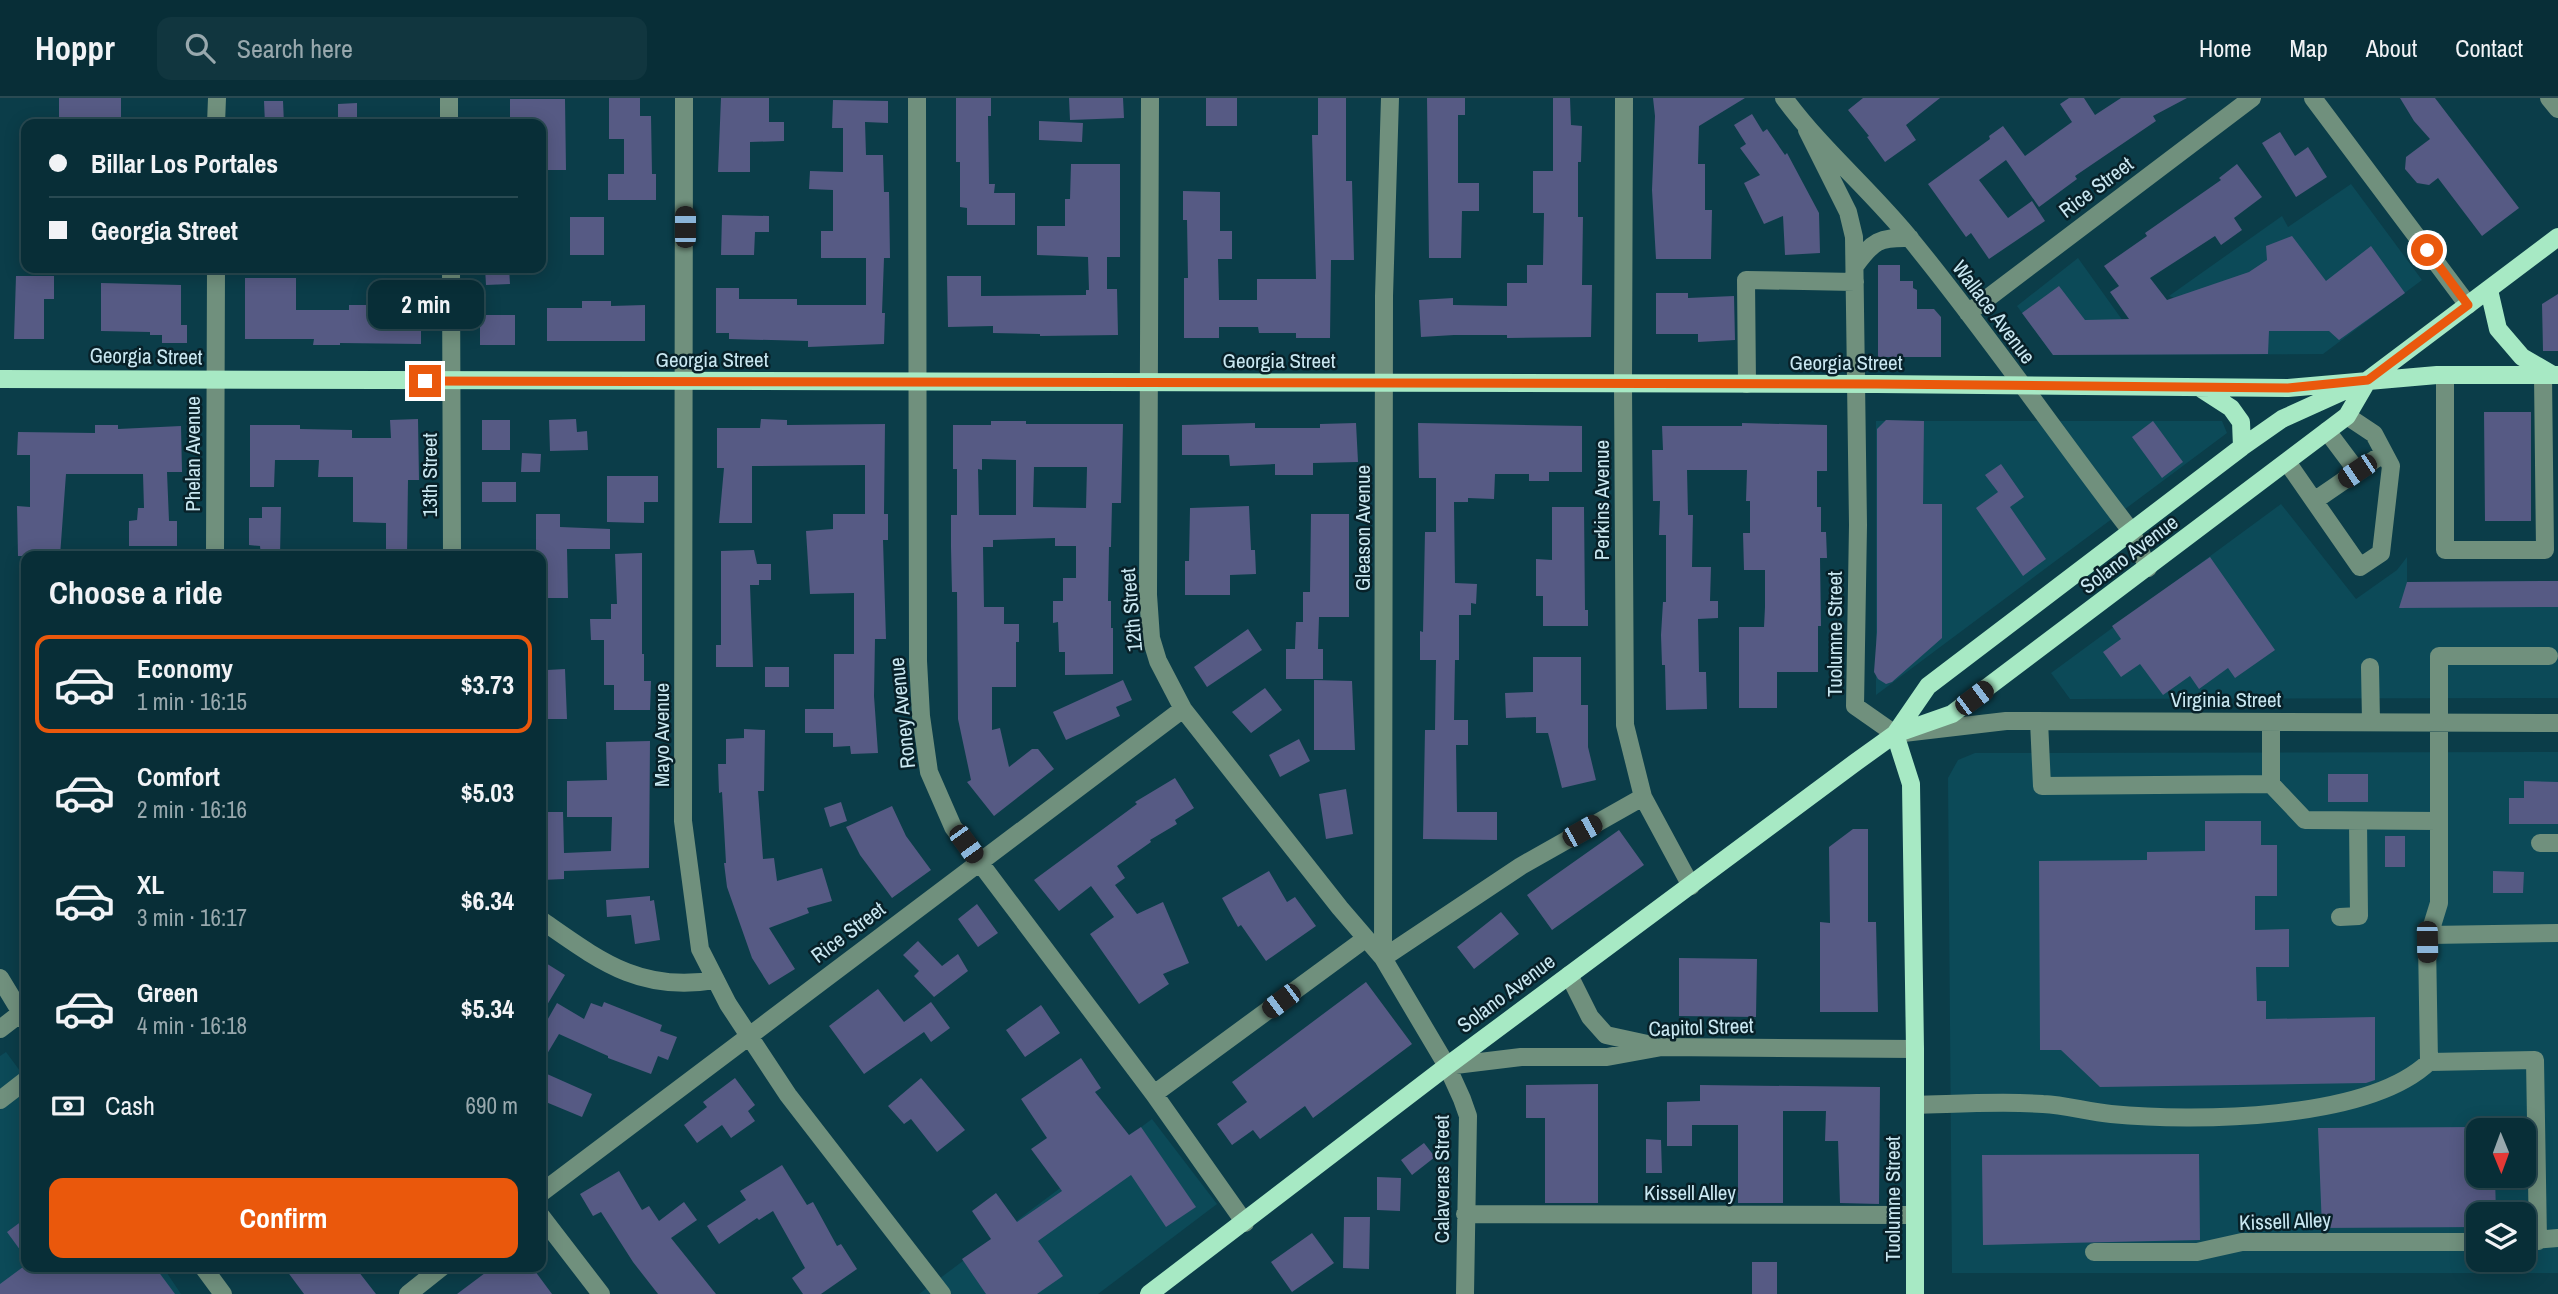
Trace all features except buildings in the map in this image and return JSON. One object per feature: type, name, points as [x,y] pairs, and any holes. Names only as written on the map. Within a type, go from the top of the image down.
[{"type":"main road","name":"Solano Avenue","points":[[1895,734],[1928,687],[2242,446],[2282,419],[2368,380],[2558,237]]},
{"type":"main road","points":[[2489,290],[2498,329],[2522,357],[2552,375]]},
{"type":"main road","name":"Georgia Street","points":[[0,379],[1857,384],[2288,388],[2445,375],[2552,375]]},
{"type":"main road","name":"Solano Avenue","points":[[1149,1294],[1447,1066],[1895,734],[1952,714],[2148,568],[2347,416],[2368,380]]},
{"type":"main road","points":[[2200,387],[2231,408],[2241,422],[2242,446]]},
{"type":"main road","name":"Tuolumne Street","points":[[1895,734],[1912,784],[1915,1294]]},
{"type":"street","points":[[216,119],[217,98]]},
{"type":"street","points":[[449,98],[449,119]]},
{"type":"street","name":"Mayo Avenue","points":[[684,98],[683,821],[700,950],[749,1036],[788,1095],[942,1294]]},
{"type":"street","name":"Roney Avenue","points":[[917,98],[918,661],[921,716],[929,772],[953,827],[1154,1094],[1245,1223]]},
{"type":"street","name":"12th Street","points":[[1150,98],[1149,595],[1151,638],[1158,661],[1182,709],[1383,958],[1447,1066]]},
{"type":"street","name":"Gleason Avenue","points":[[1383,958],[1384,296],[1390,98]]},
{"type":"street","name":"Perkins Avenue","points":[[1624,98],[1625,725],[1643,797],[1691,886]]},
{"type":"street","points":[[1788,104],[1807,98]]},
{"type":"street","name":"Rice Street","points":[[1968,313],[2252,98]]},
{"type":"street","points":[[2313,98],[2468,305]]},
{"type":"street","points":[[2549,98],[2558,109]]},
{"type":"street","name":"Wallace Avenue","points":[[1788,104],[1807,130],[1910,238],[2131,531],[2148,568]]},
{"type":"street","name":"Tuolumne Street","points":[[1807,130],[1848,212],[1854,237],[1857,384],[1855,706],[1895,734]]},
{"type":"street","points":[[1747,384],[1746,280],[1855,274],[1868,248],[1880,240],[1910,238]]},
{"type":"street","name":"Phelan Avenue","points":[[215,551],[216,273]]},
{"type":"street","name":"13th Street","points":[[450,273],[452,551]]},
{"type":"street","points":[[2445,375],[2445,550],[2545,550],[2552,375]]},
{"type":"street","points":[[2287,462],[2360,567],[2381,553],[2391,466],[2374,434],[2347,416]]},
{"type":"street","points":[[2327,431],[2357,471]]},
{"type":"street","points":[[2314,500],[2384,453]]},
{"type":"street","points":[[2429,1062],[2427,942],[2439,903],[2439,656],[2549,656]]},
{"type":"street","points":[[2370,667],[2371,722]]},
{"type":"street","name":"Rice Street","points":[[546,1188],[1182,709]]},
{"type":"street","name":"Virginia Street","points":[[1895,734],[2006,721],[2558,723]]},
{"type":"street","points":[[2039,721],[2042,786],[2271,783]]},
{"type":"street","points":[[2272,722],[2271,783],[2305,820],[2438,821]]},
{"type":"street","points":[[1383,958],[1521,866],[1643,797]]},
{"type":"street","points":[[2340,917],[2359,916],[2358,821]]},
{"type":"street","points":[[546,924],[599,961],[656,982],[688,985],[716,980]]},
{"type":"street","points":[[2430,935],[2558,933]]},
{"type":"street","points":[[1154,1094],[1365,939]]},
{"type":"street","points":[[1569,975],[1590,1017],[1606,1035],[1662,1047]]},
{"type":"street","points":[[0,978],[21,1010]]},
{"type":"street","points":[[0,1029],[21,1016]]},
{"type":"street","name":"Capitol Street","points":[[1447,1066],[1521,1057],[1607,1057],[1662,1047],[1915,1049]]},
{"type":"street","points":[[1915,1105],[2035,1103],[2160,1118],[2253,1116],[2331,1104],[2379,1091],[2418,1073],[2429,1062],[2535,1060],[2531,1202]]},
{"type":"street","name":"Calaveras Street","points":[[1447,1066],[1468,1116],[1465,1294]]},
{"type":"street","points":[[0,1100],[21,1084]]},
{"type":"street","name":"Kissell Alley","points":[[1465,1214],[1914,1215]]},
{"type":"street","points":[[546,1222],[601,1294]]},
{"type":"street","points":[[2536,1240],[2558,1238]]},
{"type":"street","name":"Kissell Alley","points":[[2094,1252],[2197,1252],[2242,1242],[2466,1241]]},
{"type":"street","points":[[207,1272],[223,1294]]},
{"type":"street","points":[[408,1294],[436,1272]]},
{"type":"shaded area","points":[[2351,184],[2422,280],[2323,354],[2053,355],[2017,306],[2078,258],[2128,328],[2174,298],[2169,296],[2282,216],[2288,227]]},
{"type":"shaded area","points":[[1876,421],[2222,421],[2227,433],[1876,695]]},
{"type":"shaded area","points":[[2281,504],[2356,599],[2397,570],[2407,557],[2407,582],[2558,581],[2558,698],[2070,699],[2051,673]]},
{"type":"shaded area","points":[[2558,752],[2558,1273],[1952,1273],[1948,778],[1958,760],[1975,753]]},
{"type":"shaded area","points":[[6,1052],[21,1072],[21,1272],[166,1272],[181,1294],[0,1294],[0,1056]]},
{"type":"shaded area","points":[[1152,1119],[1217,1204],[1098,1294],[919,1294]]},
{"type":"route","points":[[425,381],[1877,384],[2288,388],[2368,380],[2468,305],[2427,250]]}]
